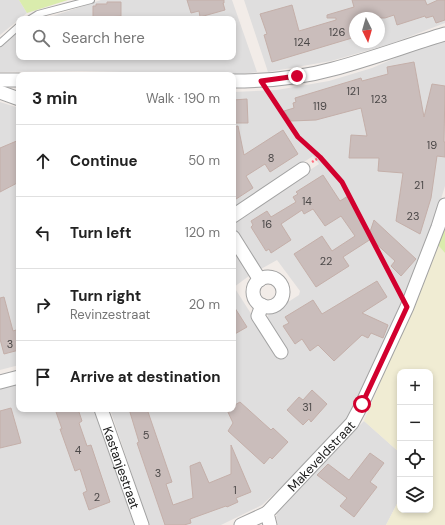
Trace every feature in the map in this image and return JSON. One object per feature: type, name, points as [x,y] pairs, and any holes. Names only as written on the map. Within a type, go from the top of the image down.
[{"type":"street","points":[[236,81],[261,81],[333,69],[445,34]]},
{"type":"street","points":[[0,80],[16,80]]},
{"type":"street","points":[[0,92],[16,98]]},
{"type":"street","points":[[236,214],[303,169]]},
{"type":"street","name":"Makeveldstraat","points":[[269,519],[352,423],[407,307],[445,205]]},
{"type":"street","points":[[236,242],[260,280]]},
{"type":"street","points":[[269,277],[274,278],[281,284],[283,290],[282,296],[279,302],[274,305],[262,305],[254,296],[256,284],[260,280],[269,277]]},
{"type":"street","points":[[262,305],[258,316],[281,352]]},
{"type":"street","points":[[0,382],[16,378]]},
{"type":"street","name":"Kastanjestraat","points":[[102,412],[142,525]]},
{"type":"street","points":[[240,525],[269,519]]},
{"type":"lane","points":[[35,16],[91,0]]},
{"type":"lane","points":[[0,43],[16,29]]},
{"type":"path","points":[[261,81],[298,137],[320,157],[342,182],[407,307]]},
{"type":"shaded area","points":[[0,0],[19,0],[27,13],[23,16],[16,16],[16,22],[0,35]]},
{"type":"shaded area","points":[[101,0],[232,0],[257,72],[236,74],[236,72],[0,72],[0,47],[16,33],[16,60],[236,60],[236,16],[53,16]]},
{"type":"shaded area","points":[[244,0],[445,0],[445,23],[385,45],[385,12],[349,12],[349,48],[376,48],[331,61],[268,72]]},
{"type":"shaded area","points":[[445,41],[445,186],[434,222],[413,275],[348,417],[287,482],[262,505],[221,525],[149,525],[111,412],[236,412],[236,290],[278,356],[267,321],[268,315],[299,295],[300,291],[277,260],[261,269],[236,234],[236,219],[319,164],[313,156],[236,207],[236,92],[277,90],[329,81],[372,68],[407,53]]},
{"type":"shaded area","points":[[0,102],[16,107],[16,366],[0,370]]},
{"type":"shaded area","points":[[438,245],[445,253],[445,525],[386,525],[397,504],[397,513],[433,513],[433,369],[397,369],[397,450],[364,421]]},
{"type":"shaded area","points":[[236,252],[249,276],[236,286]]},
{"type":"shaded area","points":[[16,382],[16,412],[96,412],[134,525],[0,525],[0,386]]},
{"type":"shaded area","points":[[364,421],[397,450],[397,504],[386,525],[278,525],[276,517],[280,503]]},
{"type":"green space","points":[[19,0],[68,0],[27,13]]},
{"type":"green space","points":[[445,227],[445,253],[438,245]]},
{"type":"building","points":[[187,0],[224,0],[223,3],[225,10],[204,16],[200,16],[199,11],[191,13]]},
{"type":"building","points":[[352,0],[425,0],[427,5],[438,0],[445,0],[445,20],[436,23],[433,16],[426,18],[425,16],[397,25],[394,15],[385,18],[385,12],[349,12],[349,39],[272,62],[264,35],[267,34],[260,14],[292,5],[299,31],[336,20],[336,18],[327,18],[327,15],[354,7]]},
{"type":"building","points":[[107,2],[121,2],[121,16],[93,16],[93,6],[96,6],[96,4],[107,4]]},
{"type":"building","points":[[414,62],[424,117],[432,84],[445,86],[445,157],[437,156],[431,198],[420,234],[396,221],[403,173],[378,171],[379,158],[349,158],[351,135],[367,136],[361,108],[316,120],[291,121],[284,111],[294,108],[293,103],[296,102],[295,98],[361,78],[362,81],[388,74],[387,67]]},
{"type":"building","points":[[247,99],[248,123],[236,123],[236,100]]},
{"type":"building","points":[[236,126],[238,126],[244,155],[283,130],[298,154],[270,172],[265,164],[246,176],[253,188],[236,199]]},
{"type":"building","points":[[16,141],[16,184],[0,192],[0,148]]},
{"type":"building","points":[[323,175],[340,201],[348,196],[370,232],[374,220],[416,259],[401,276],[391,266],[395,261],[371,239],[343,257],[349,266],[316,287],[294,254],[322,236],[332,251],[355,236],[341,216],[325,226],[313,209],[304,214],[302,210],[281,224],[291,240],[271,253],[269,249],[266,251],[251,227],[253,225],[251,221],[267,211],[271,217],[296,202],[293,197],[298,194],[296,192]]},
{"type":"building","points":[[377,281],[387,297],[362,313],[388,325],[383,338],[371,333],[368,338],[362,335],[334,361],[318,345],[310,351],[302,339],[295,344],[283,326],[289,323],[285,317],[313,300],[322,314]]},
{"type":"building","points":[[4,297],[13,331],[16,330],[16,351],[4,354],[0,339],[0,298]]},
{"type":"building","points":[[236,310],[247,327],[236,333]]},
{"type":"building","points":[[312,390],[327,404],[311,422],[309,419],[303,425],[287,410],[299,397],[303,400]]},
{"type":"building","points":[[240,402],[271,430],[273,428],[288,442],[272,459],[270,457],[264,464],[228,431],[233,423],[228,412],[236,412],[236,404]]},
{"type":"building","points":[[11,408],[21,443],[0,448],[0,411]]},
{"type":"building","points":[[56,412],[79,412],[82,421],[79,423],[87,446],[91,445],[110,502],[89,510],[83,493],[87,491],[80,469],[75,471],[60,429],[62,429]]},
{"type":"building","points":[[130,412],[148,412],[172,482],[166,484],[173,505],[193,498],[190,466],[200,462],[209,483],[231,474],[231,445],[251,492],[236,498],[238,502],[227,507],[226,506],[190,519],[191,523],[184,525],[165,525],[137,443],[139,442]]},
{"type":"building","points":[[370,453],[384,463],[370,482],[377,487],[354,517],[340,506],[347,498],[317,475],[328,464],[349,480]]},
{"type":"route","points":[[297,76],[261,81],[298,137],[320,157],[342,182],[407,307],[362,404]]}]
